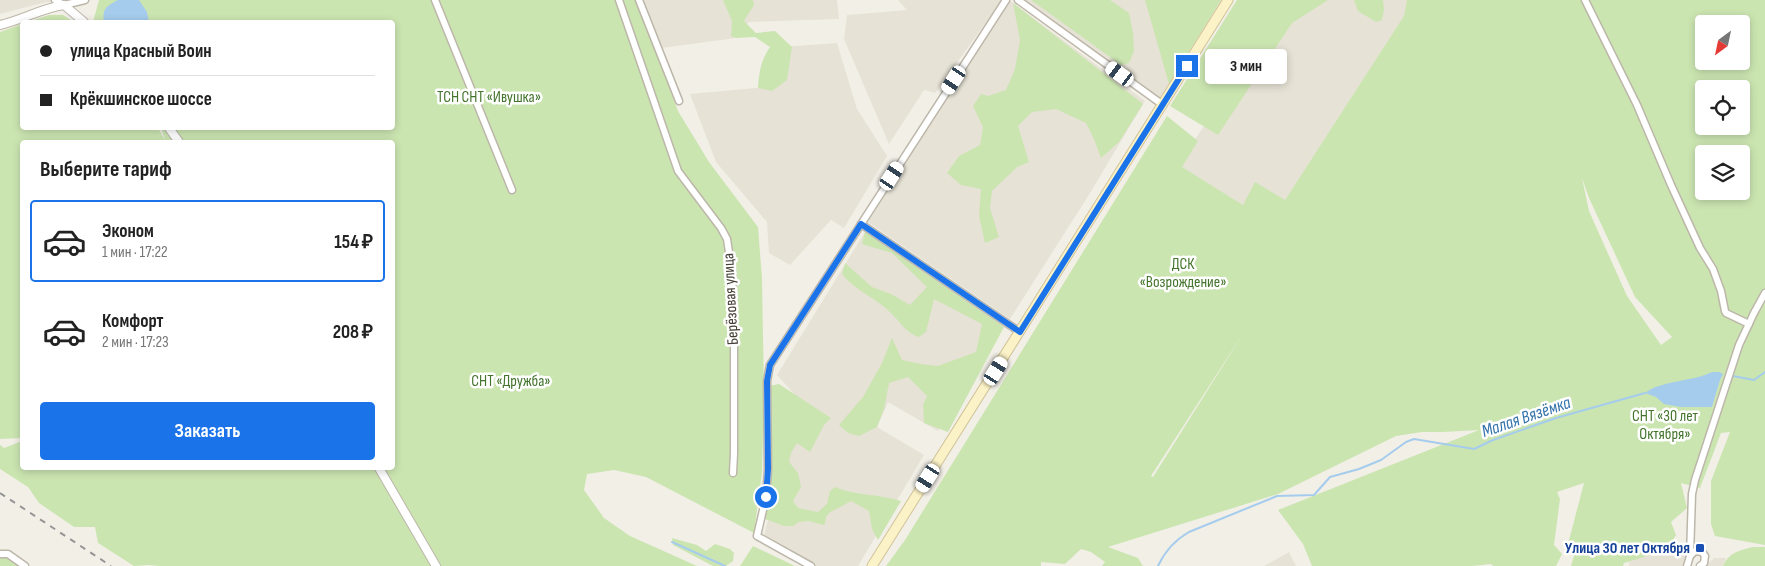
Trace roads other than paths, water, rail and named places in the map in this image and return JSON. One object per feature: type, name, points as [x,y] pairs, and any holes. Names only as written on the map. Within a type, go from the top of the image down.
[{"type":"main road","points":[[873,566],[1228,0]]},
{"type":"street","points":[[56,0],[82,20]]},
{"type":"street","points":[[0,25],[51,7],[85,0]]},
{"type":"street","points":[[435,0],[512,190]]},
{"type":"street","name":"Берёзовая улица","points":[[619,0],[678,171],[721,228],[727,239],[732,272],[734,329],[733,473]]},
{"type":"street","points":[[639,0],[679,101]]},
{"type":"street","points":[[810,566],[757,536],[763,511],[768,469],[767,374],[775,356],[1006,0]]},
{"type":"street","points":[[1018,0],[1163,105]]},
{"type":"street","points":[[1585,0],[1637,105],[1700,248],[1713,269],[1721,291],[1726,314],[1748,326]]},
{"type":"street","points":[[861,224],[1020,332]]},
{"type":"street","points":[[1690,562],[1692,501],[1695,480],[1729,373],[1748,326],[1765,293]]},
{"type":"street","points":[[380,470],[436,566]]},
{"type":"street","points":[[1690,562],[1696,551],[1702,552],[1706,558],[1700,566]]},
{"type":"street","points":[[0,554],[8,554],[25,566]]},
{"type":"water","points":[[118,0],[139,0],[147,12],[149,20],[104,20],[104,11],[110,4]]},
{"type":"water","points":[[1712,372],[1723,374],[1712,407],[1681,407],[1664,404],[1656,397],[1645,393],[1668,383],[1695,378]]},
{"type":"waterway","name":"Малая Вязёмка","points":[[1733,376],[1754,380],[1765,372]]},
{"type":"waterway","name":"Малая Вязёмка","points":[[1158,566],[1171,546],[1189,532],[1277,496],[1314,495],[1330,477],[1359,469],[1381,460],[1406,442],[1414,439],[1474,449],[1493,440],[1556,418],[1645,393]]},
{"type":"waterway","name":"Малая Вязёмка","points":[[672,542],[725,566]]},
{"type":"railway","points":[[0,493],[111,566]]},
{"type":"place","name":"Улица 30 лет Октября","points":[[1700,548]]},
{"type":"park label","name":"ТСН СНТ «Ивушка»","points":[[489,97]]},
{"type":"park label","name":"ДСК «Возрождение»","points":[[1183,273]]},
{"type":"park label","name":"СНТ «Дружба»","points":[[511,381]]},
{"type":"park label","name":"СНТ «30 лет Октября»","points":[[1665,425]]}]
